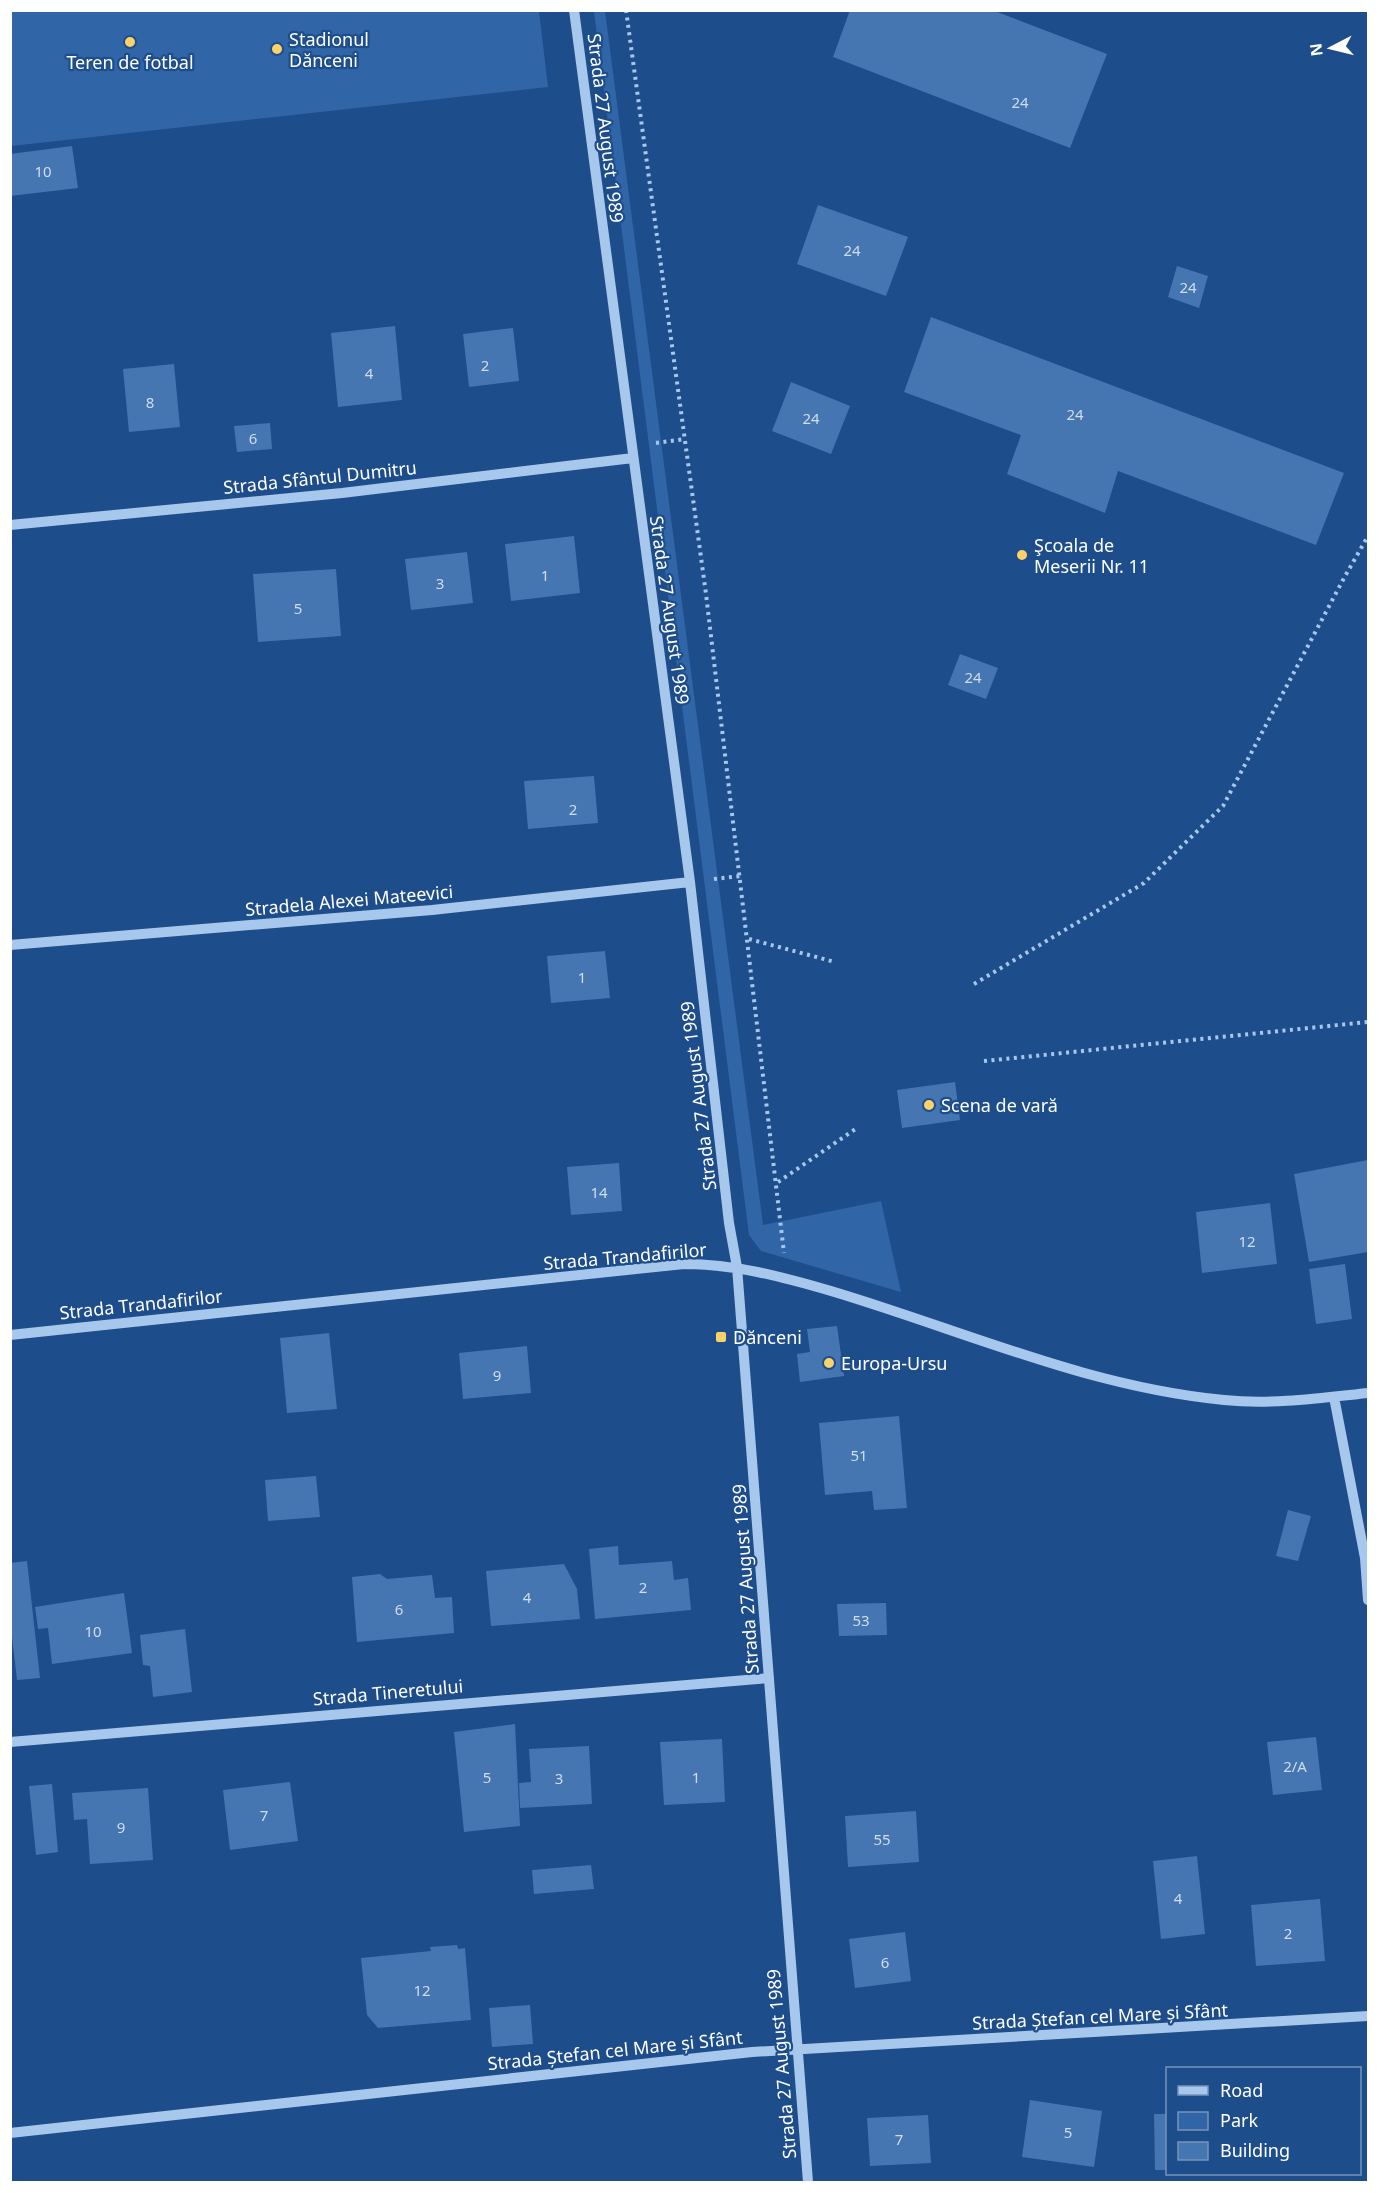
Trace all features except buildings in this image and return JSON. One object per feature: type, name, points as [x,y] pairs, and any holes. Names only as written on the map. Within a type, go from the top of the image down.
[{"type":"street","name":"Strada 27 August 1989","points":[[574,10],[690,882],[729,1223],[737,1267],[808,2182]]},
{"type":"street","name":"Strada Sfântul Dumitru","points":[[10,525],[342,493],[633,458]]},
{"type":"street","name":"Stradela Alexei Mateevici","points":[[10,945],[432,910],[690,882]]},
{"type":"street","name":"Strada Trandafirilor","points":[[10,1335],[684,1264],[737,1267],[786,1278],[886,1307],[1070,1370],[1115,1383],[1224,1400],[1269,1402],[1368,1393]]},
{"type":"street","points":[[1334,1396],[1363,1547],[1368,1600]]},
{"type":"street","name":"Strada Tineretului","points":[[10,1742],[769,1678]]},
{"type":"street","name":"Strada Ștefan cel Mare și Sfânt","points":[[10,2133],[752,2052],[1368,2016]]},
{"type":"path","points":[[626,10],[706,594],[778,1182],[786,1278]]},
{"type":"path","points":[[974,984],[1144,883],[1223,807],[1368,536]]},
{"type":"path","points":[[748,939],[835,962]]},
{"type":"path","points":[[984,1061],[1368,1022]]},
{"type":"path","points":[[778,1182],[857,1128]]},
{"type":"green space","name":"Stadionul Dănceni","points":[[10,11],[539,11],[548,87],[11,146]]},
{"type":"green space","points":[[594,11],[605,11],[763,1225],[881,1201],[901,1292],[761,1251],[749,1235]]},
{"type":"place","name":"Teren de fotbal","points":[[130,42]]},
{"type":"place","name":"Stadionul Dănceni","points":[[277,49]]},
{"type":"place","name":"Şcoala de Meserii Nr. 11","points":[[1022,555]]},
{"type":"place","name":"Scena de vară","points":[[929,1105]]},
{"type":"place","name":"Dănceni","points":[[721,1337]]},
{"type":"place","name":"Europa-Ursu","points":[[829,1363]]}]
